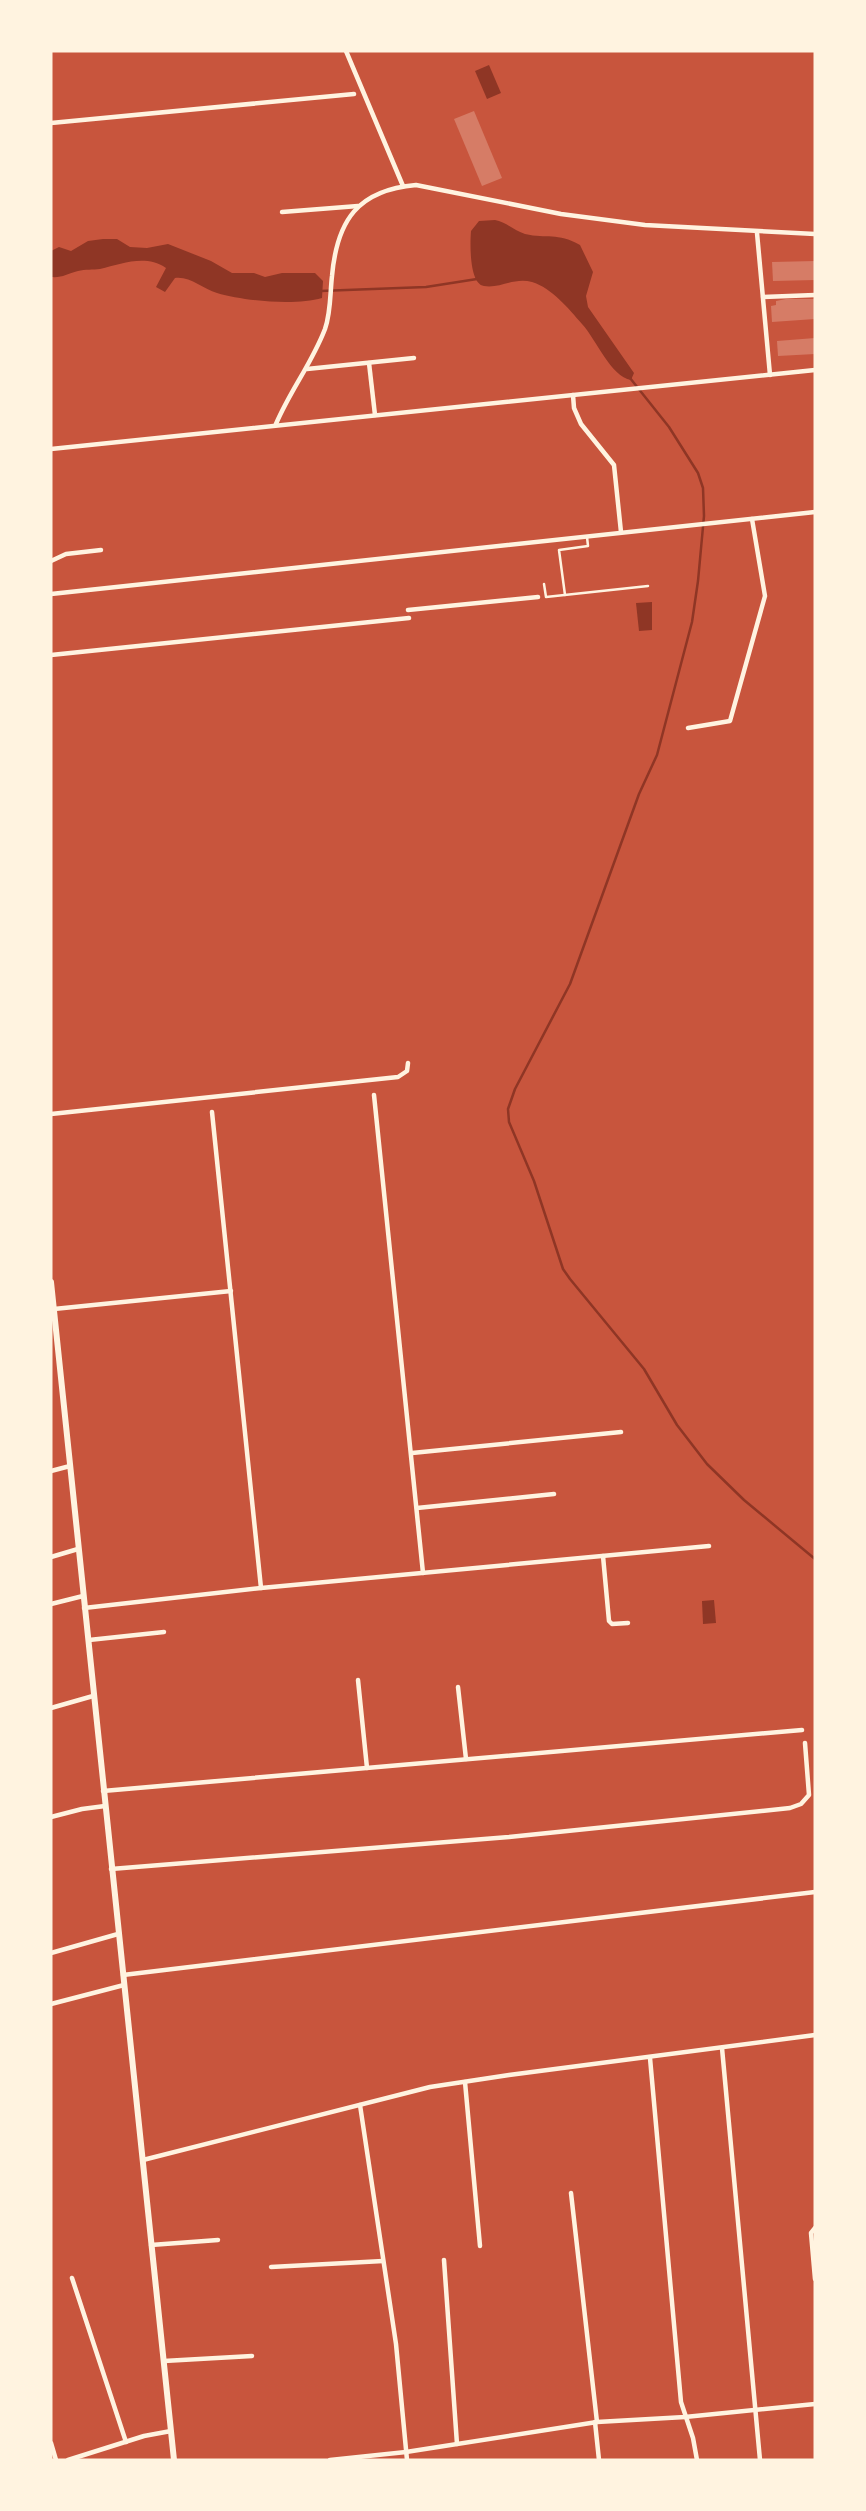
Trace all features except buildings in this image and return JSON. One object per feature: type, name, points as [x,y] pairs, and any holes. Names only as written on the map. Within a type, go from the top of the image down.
[{"type":"main road","points":[[51,1282],[174,2460]]},
{"type":"street","points":[[346,51],[403,186]]},
{"type":"street","points":[[51,123],[354,94]]},
{"type":"street","points":[[276,425],[325,328],[339,245],[351,214],[377,194],[403,186],[426,186],[561,214],[645,225],[815,234]]},
{"type":"street","points":[[282,212],[358,206]]},
{"type":"street","points":[[757,233],[770,375]]},
{"type":"street","points":[[763,297],[815,295]]},
{"type":"street","points":[[306,369],[414,358]]},
{"type":"street","points":[[369,363],[375,415]]},
{"type":"street","points":[[51,449],[815,370]]},
{"type":"street","points":[[573,395],[580,424],[614,465],[621,532]]},
{"type":"street","points":[[51,594],[815,512]]},
{"type":"street","points":[[688,728],[730,722],[765,596],[752,519]]},
{"type":"street","points":[[565,595],[559,550],[588,546],[587,536]]},
{"type":"street","points":[[51,561],[66,554],[101,550]]},
{"type":"street","points":[[544,584],[546,597],[648,586]]},
{"type":"street","points":[[408,610],[538,597]]},
{"type":"street","points":[[51,655],[409,618]]},
{"type":"street","points":[[51,1114],[398,1077],[407,1071],[408,1063]]},
{"type":"street","points":[[374,1095],[423,1573]]},
{"type":"street","points":[[212,1112],[261,1588]]},
{"type":"street","points":[[54,1309],[231,1291]]},
{"type":"street","points":[[412,1453],[621,1432]]},
{"type":"street","points":[[51,1471],[70,1466]]},
{"type":"street","points":[[417,1508],[554,1494]]},
{"type":"street","points":[[85,1608],[261,1588],[709,1546]]},
{"type":"street","points":[[51,1557],[78,1549]]},
{"type":"street","points":[[603,1556],[609,1621],[615,1624],[628,1623]]},
{"type":"street","points":[[51,1604],[83,1596]]},
{"type":"street","points":[[88,1640],[164,1632]]},
{"type":"street","points":[[358,1681],[367,1768]]},
{"type":"street","points":[[458,1687],[466,1759]]},
{"type":"street","points":[[51,1709],[93,1696]]},
{"type":"street","points":[[103,1791],[802,1730]]},
{"type":"street","points":[[111,1869],[496,1838],[790,1808],[801,1804],[809,1795],[805,1743]]},
{"type":"street","points":[[51,1816],[105,1806]]},
{"type":"street","points":[[123,1975],[815,1892]]},
{"type":"street","points":[[51,1953],[118,1934]]},
{"type":"street","points":[[51,2004],[124,1985]]},
{"type":"street","points":[[142,2160],[430,2087],[815,2035]]},
{"type":"street","points":[[722,2048],[760,2460]]},
{"type":"street","points":[[649,2057],[681,2402],[697,2460]]},
{"type":"street","points":[[465,2082],[480,2246]]},
{"type":"street","points":[[360,2105],[396,2344],[407,2460]]},
{"type":"street","points":[[570,2193],[599,2460]]},
{"type":"street","points":[[815,2228],[811,2233],[815,2279]]},
{"type":"street","points":[[151,2245],[218,2240]]},
{"type":"street","points":[[444,2260],[457,2444]]},
{"type":"street","points":[[271,2267],[383,2261]]},
{"type":"street","points":[[72,2278],[126,2442]]},
{"type":"street","points":[[164,2361],[252,2356]]},
{"type":"street","points":[[330,2460],[406,2452],[596,2422],[685,2417],[815,2404]]},
{"type":"street","points":[[68,2460],[171,2431]]},
{"type":"street","points":[[51,2443],[56,2460]]},
{"type":"shaded area","points":[[489,65],[501,93],[487,99],[475,71]]},
{"type":"shaded area","points":[[495,220],[525,234],[558,237],[580,245],[593,272],[586,296],[588,307],[634,373],[631,380],[617,372],[582,324],[546,289],[525,281],[495,286],[479,284],[473,271],[471,231],[479,221]]},
{"type":"shaded area","points":[[117,239],[130,247],[147,248],[168,244],[211,261],[232,273],[254,273],[265,277],[282,273],[315,273],[323,281],[322,298],[298,302],[270,302],[241,298],[217,293],[181,278],[175,278],[165,292],[156,287],[166,268],[142,261],[51,277],[51,251],[59,247],[71,251],[88,241]]},
{"type":"shaded area","points":[[652,602],[652,630],[639,631],[636,603]]},
{"type":"shaded area","points":[[714,1600],[716,1623],[703,1624],[702,1601]]},
{"type":"waterway","points":[[320,291],[426,287],[477,279]]},
{"type":"waterway","points":[[630,378],[669,427],[698,473],[703,488],[704,516],[692,622],[657,755],[639,794],[570,984],[515,1089],[508,1109],[509,1122],[534,1181],[563,1269],[570,1279],[644,1369],[677,1425],[707,1464],[744,1500],[815,1559]]}]
